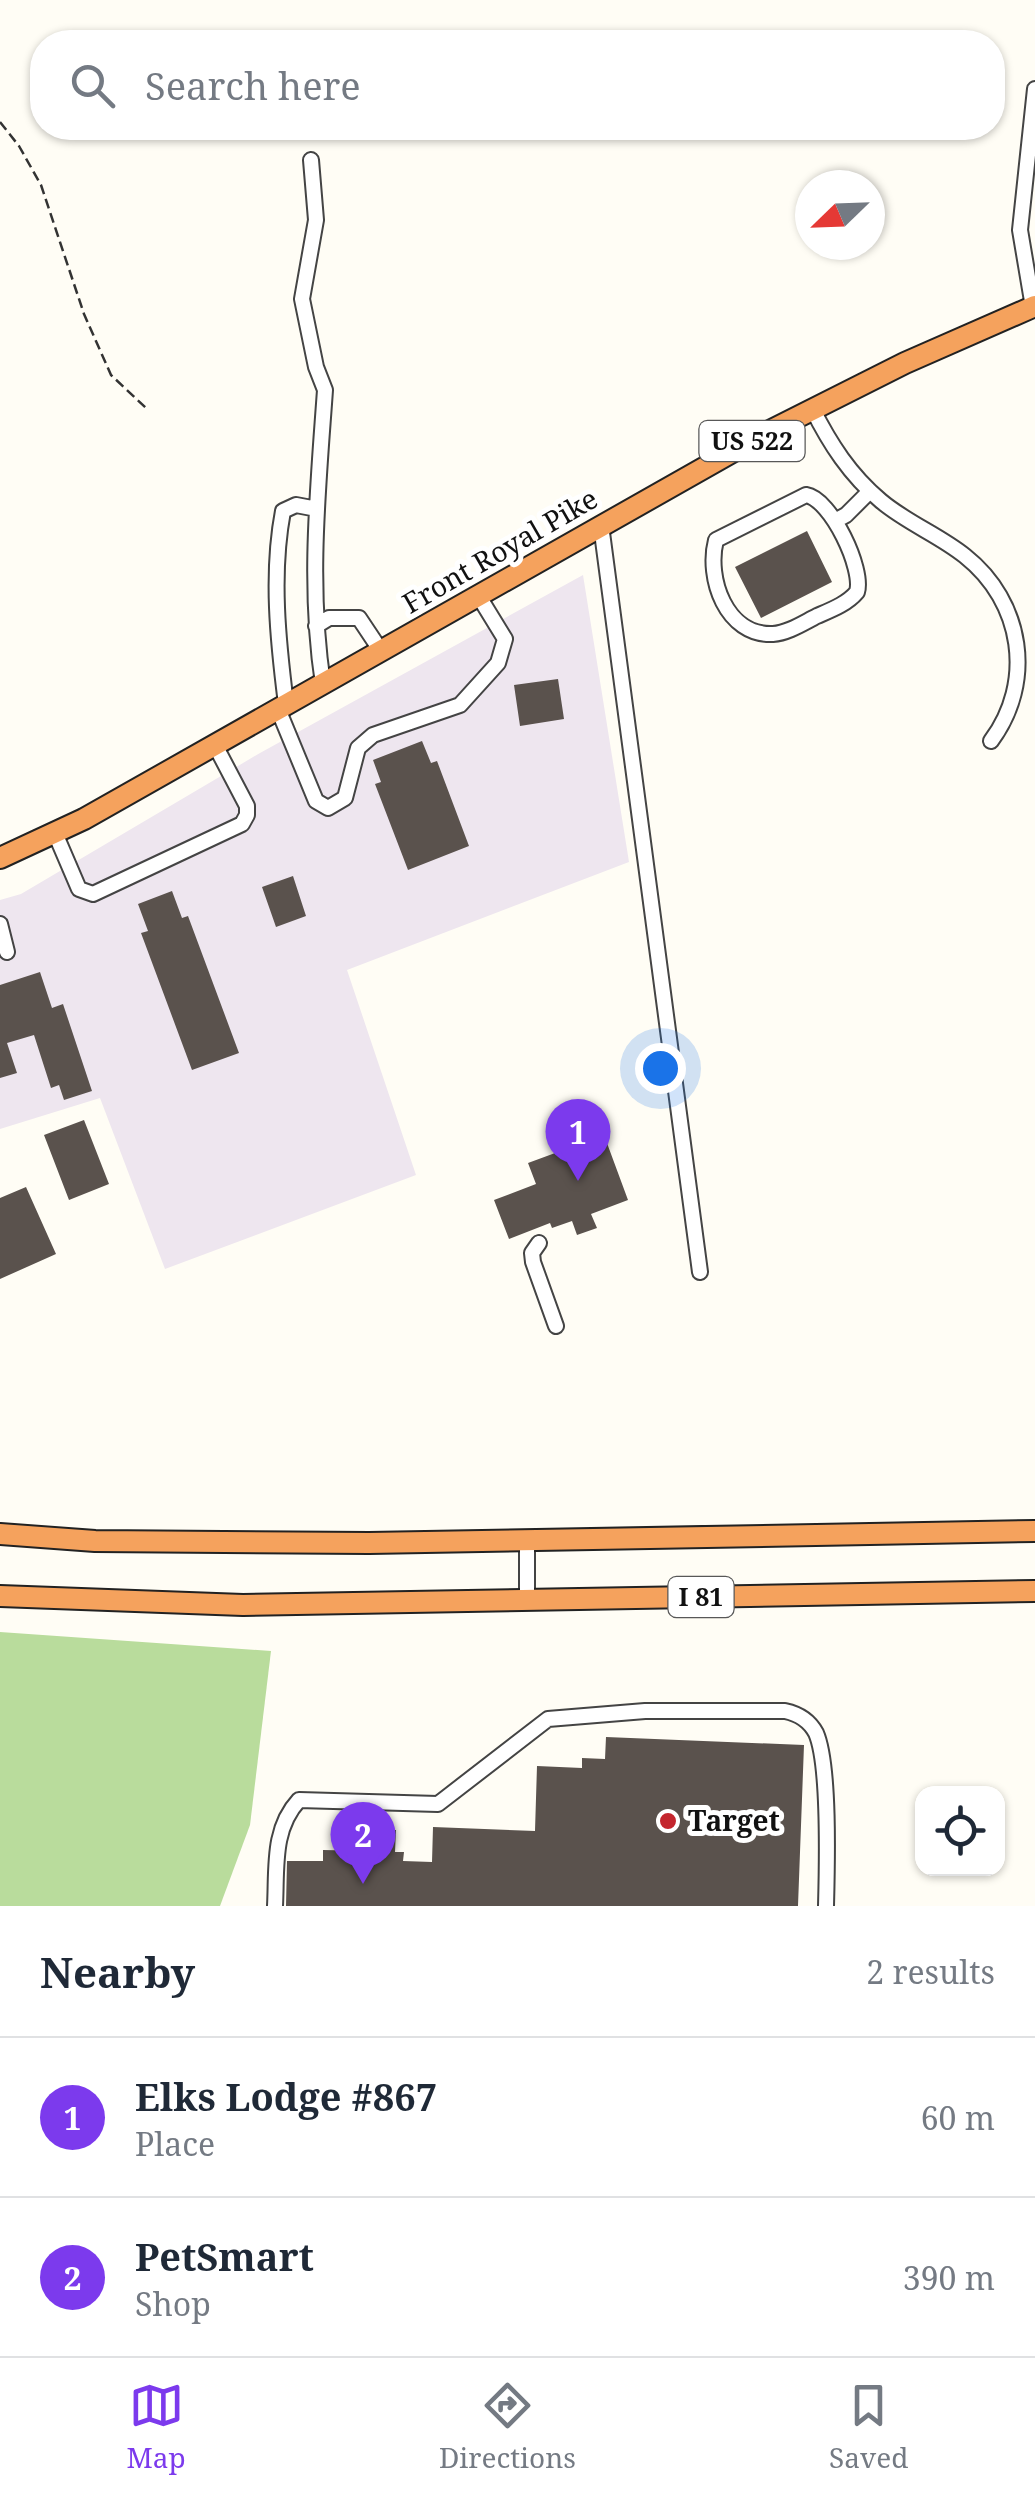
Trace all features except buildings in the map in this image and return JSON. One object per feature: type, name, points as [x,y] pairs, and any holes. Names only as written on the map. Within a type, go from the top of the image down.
[{"type":"highway","name":"Front Royal Pike","points":[[0,858],[55,833],[216,745],[812,408],[1034,306]]},
{"type":"highway","name":"I 81","points":[[0,1534],[231,1544],[1035,1531]]},
{"type":"highway","name":"I 81","points":[[0,1596],[243,1605],[1035,1592]]},
{"type":"street","points":[[1034,306],[1023,262],[1020,204],[1035,89]]},
{"type":"street","points":[[311,160],[316,220],[302,299],[316,367],[325,390],[313,565],[323,684]]},
{"type":"street","points":[[812,408],[838,456],[870,491],[901,516],[966,556],[1005,603],[1019,645],[1020,676],[1012,706],[991,741]]},
{"type":"street","points":[[835,521],[870,491]]},
{"type":"street","points":[[806,495],[818,499],[835,521],[858,574],[859,586],[853,598],[775,634],[747,628],[727,612],[720,598],[714,552],[720,536],[806,495]]},
{"type":"street","points":[[317,509],[296,506],[283,511],[277,542],[282,707],[316,802],[328,808],[345,798],[358,748],[374,735],[460,705],[498,663],[506,639],[478,595]]},
{"type":"street","points":[[601,525],[700,1272]]},
{"type":"street","points":[[316,626],[329,618],[358,618],[380,651]]},
{"type":"street","points":[[55,833],[79,888],[93,894],[242,824],[247,806],[216,745]]},
{"type":"street","points":[[0,924],[7,952]]},
{"type":"street","points":[[539,1243],[532,1258],[556,1326]]},
{"type":"street","points":[[527,1540],[527,1600]]},
{"type":"street","points":[[276,1906],[277,1844],[298,1800],[438,1804],[546,1719],[645,1711],[785,1711],[810,1723],[818,1737],[822,1767],[826,1906]]},
{"type":"path","points":[[0,122],[19,146],[41,186],[84,314],[111,375],[146,408]]},
{"type":"shaded area","points":[[583,575],[629,862],[347,970],[416,1175],[165,1269],[100,1098],[0,1129],[0,900],[21,894],[260,753]]},
{"type":"green space","points":[[0,1632],[271,1651],[250,1825],[220,1906],[0,1906]]},
{"type":"place","name":"Elks Lodge #867","points":[[578,1181]]},
{"type":"place","name":"Target","points":[[668,1821]]},
{"type":"place","name":"PetSmart","points":[[363,1884]]}]
